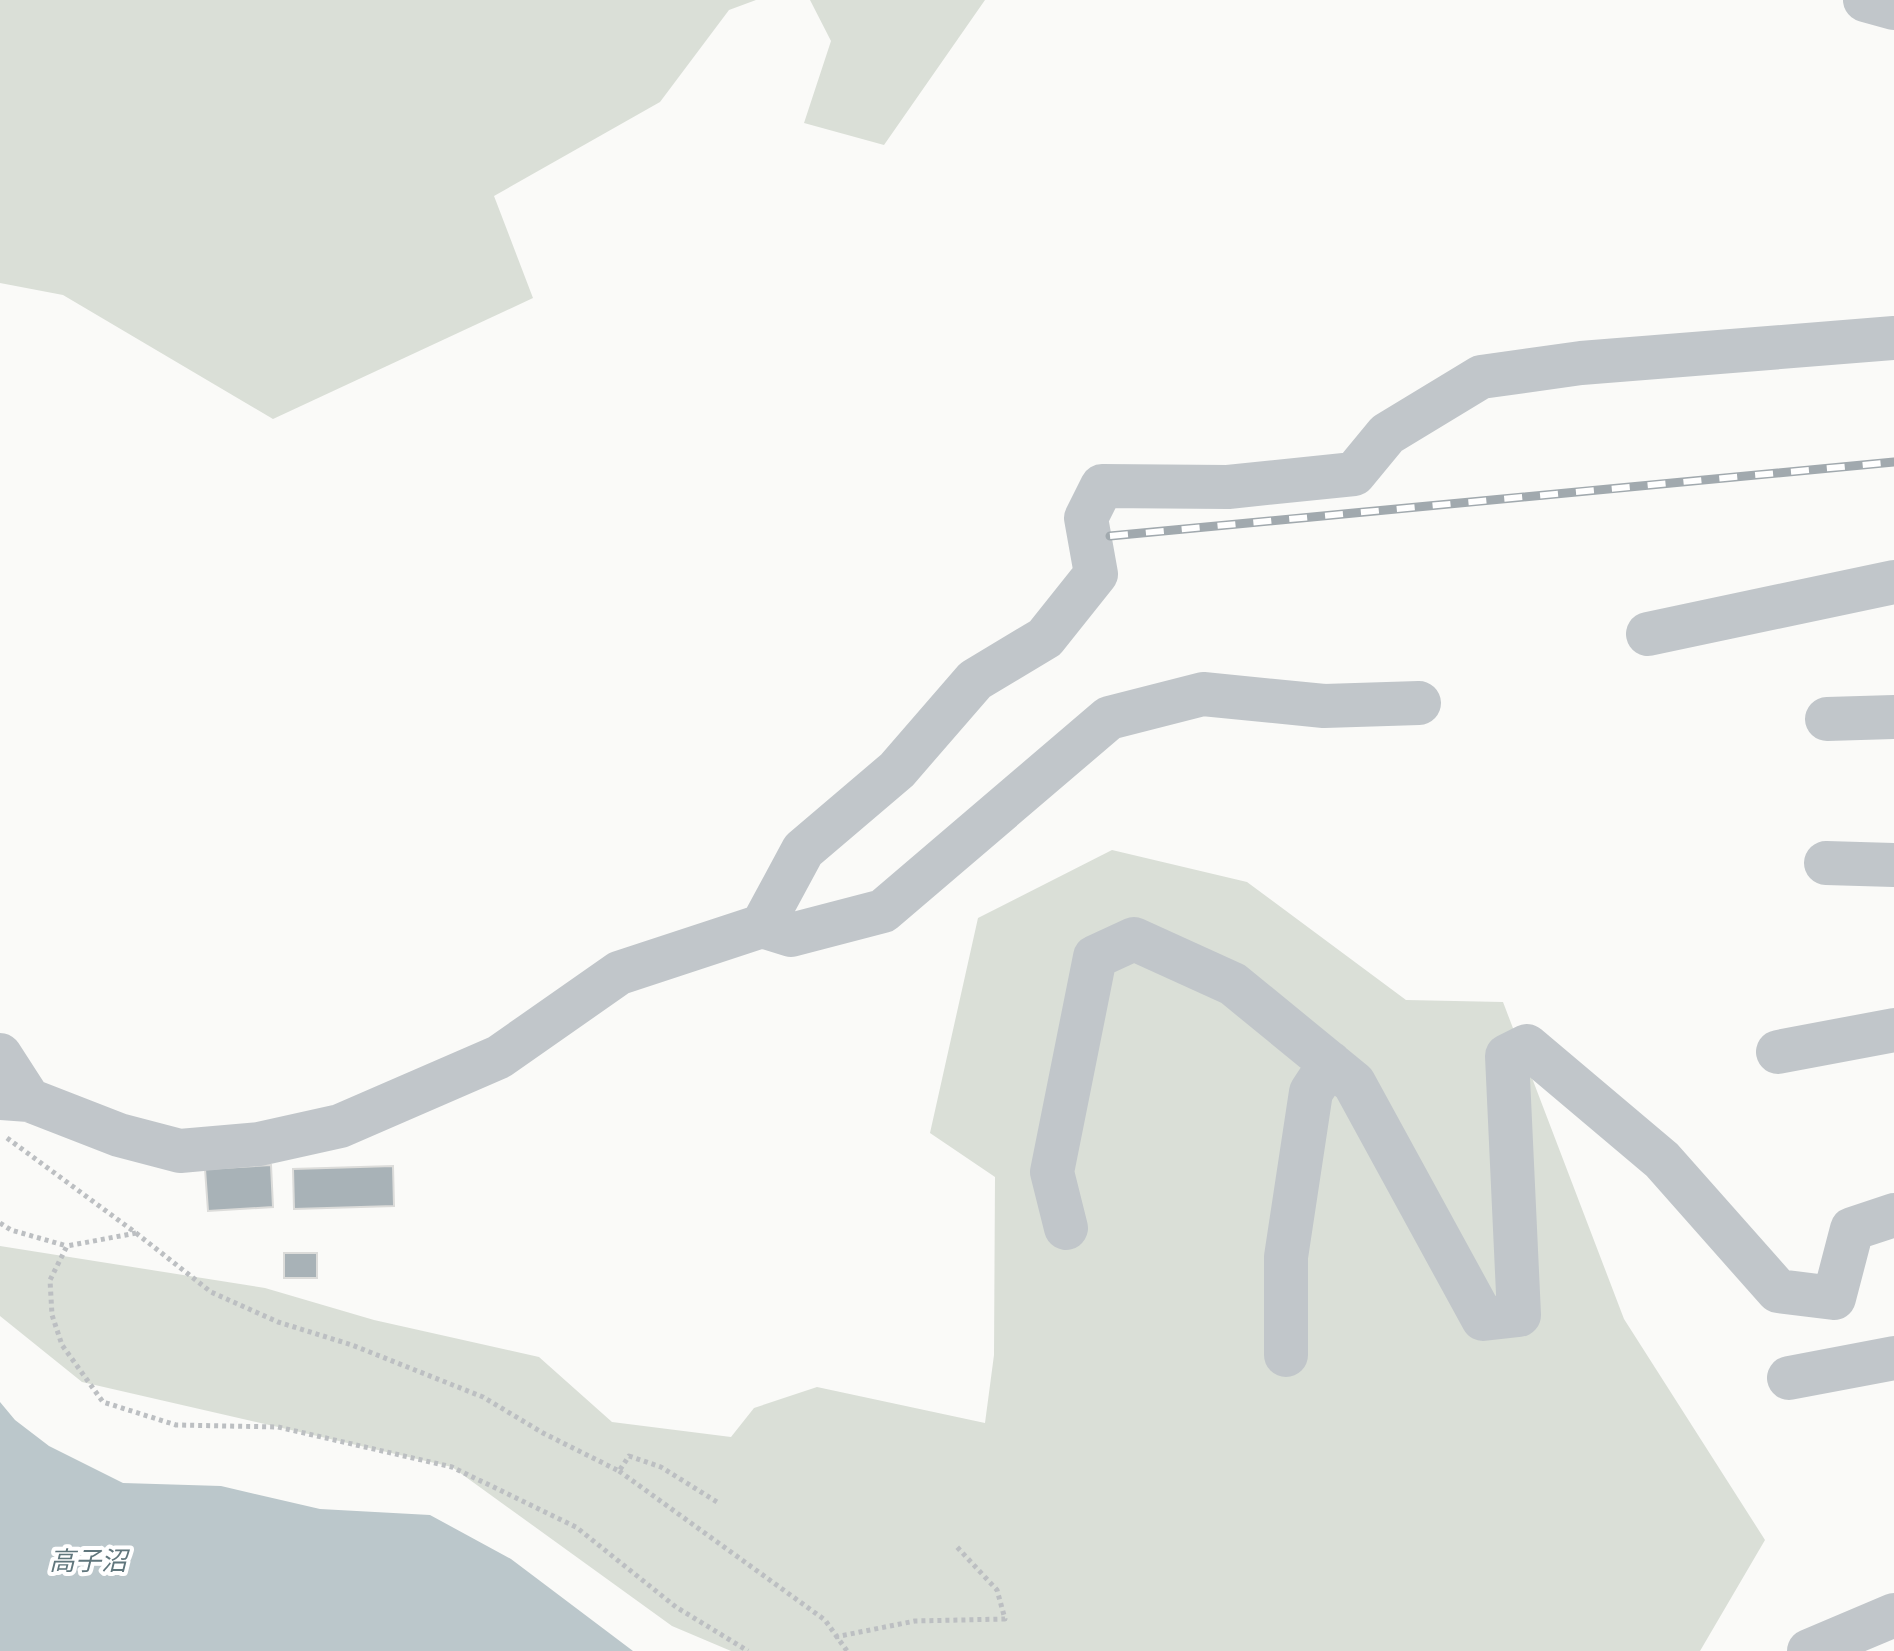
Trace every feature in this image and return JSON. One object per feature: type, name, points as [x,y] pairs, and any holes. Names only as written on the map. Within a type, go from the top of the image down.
[{"type":"street","points":[[1865,0],[1894,8]]},
{"type":"street","points":[[762,926],[803,850],[897,770],[975,680],[1045,638],[1096,574],[1086,518],[1102,486],[1228,487],[1354,474],[1387,434],[1481,377],[1581,363],[1894,338]]},
{"type":"street","points":[[1648,634],[1894,582]]},
{"type":"street","points":[[0,1055],[15,1099],[119,1135],[180,1151],[259,1144],[340,1126],[499,1057],[619,973],[762,926],[791,935],[883,911],[1109,718],[1203,694],[1324,706],[1419,703]]},
{"type":"street","points":[[1827,719],[1894,717]]},
{"type":"street","points":[[1826,863],[1894,865]]},
{"type":"street","points":[[1066,1228],[1052,1172],[1095,957],[1134,939],[1233,984],[1354,1083],[1483,1319],[1519,1315],[1507,1056],[1527,1046],[1662,1160],[1778,1291],[1834,1298],[1852,1229],[1894,1215]]},
{"type":"street","points":[[1778,1052],[1894,1030]]},
{"type":"street","points":[[1286,1355],[1286,1257],[1311,1092],[1330,1063]]},
{"type":"street","points":[[1789,1378],[1894,1358]]},
{"type":"street","points":[[1809,1651],[1894,1615]]},
{"type":"path","points":[[0,1132],[211,1292],[278,1322],[352,1345],[483,1397],[543,1433],[619,1471],[825,1620],[834,1637],[847,1651]]},
{"type":"path","points":[[0,1223],[11,1230],[67,1246],[136,1233]]},
{"type":"path","points":[[67,1246],[50,1280],[52,1315],[62,1345],[103,1402],[176,1425],[278,1427],[452,1467],[576,1527],[676,1607],[748,1651]]},
{"type":"path","points":[[619,1471],[629,1456],[661,1467],[717,1502]]},
{"type":"path","points":[[834,1637],[915,1621],[1005,1619],[997,1590],[957,1547]]},
{"type":"shaded area","points":[[0,0],[756,0],[729,10],[660,102],[494,196],[533,298],[273,419],[63,295],[0,283]]},
{"type":"shaded area","points":[[810,0],[985,0],[884,145],[804,123],[831,41]]},
{"type":"shaded area","points":[[1112,850],[1247,882],[1406,1000],[1503,1002],[1624,1319],[1765,1540],[1700,1651],[731,1651],[672,1626],[452,1467],[82,1382],[0,1316],[0,1246],[265,1288],[374,1320],[539,1357],[612,1422],[731,1437],[754,1408],[817,1387],[985,1423],[994,1355],[995,1177],[930,1133],[978,918]]},
{"type":"water","name":"高子沼","points":[[0,1402],[15,1420],[49,1446],[123,1483],[221,1486],[320,1509],[430,1515],[511,1559],[633,1651],[0,1651]]},
{"type":"building","points":[[271,1165],[273,1207],[208,1211],[205,1169]]},
{"type":"building","points":[[393,1166],[394,1206],[294,1209],[293,1169]]},
{"type":"building","points":[[284,1253],[317,1253],[317,1278],[284,1278]]},
{"type":"railway","points":[[1110,536],[1894,462]]}]
